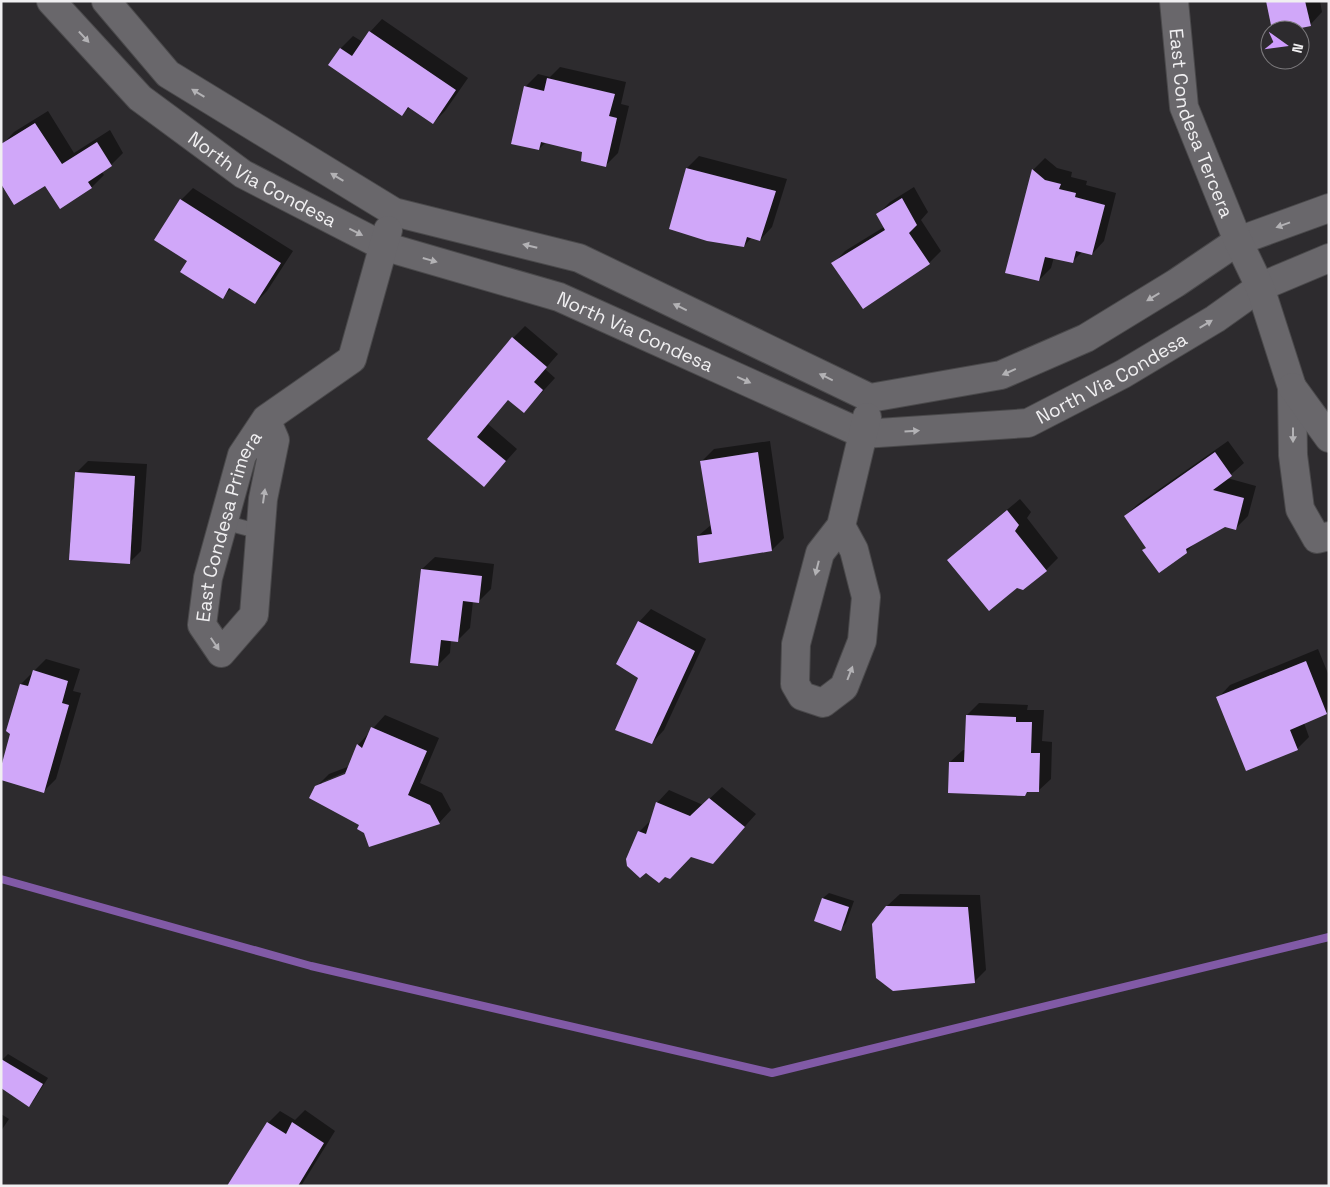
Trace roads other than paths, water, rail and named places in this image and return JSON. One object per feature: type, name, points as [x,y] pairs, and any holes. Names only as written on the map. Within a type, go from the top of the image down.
[{"type":"street","name":"North Via Condesa","points":[[51,1],[140,98],[243,174],[383,246],[559,297],[863,434],[1028,423],[1123,374],[1215,318],[1260,287],[1329,258]]},
{"type":"street","name":"North Via Condesa","points":[[106,1],[168,74],[394,212],[579,258],[870,398]]},
{"type":"street","name":"East Condesa Tercera","points":[[1174,1],[1184,107],[1238,241]]},
{"type":"street","points":[[841,526],[854,550],[866,598],[862,641],[844,688],[823,703],[802,696],[794,684],[796,644],[820,553],[841,526],[870,398],[1010,372],[1086,338],[1176,283],[1238,241],[1329,208]]},
{"type":"street","name":"East Condesa Primera","points":[[266,419],[275,440],[263,499],[254,616],[221,653],[202,624],[208,578],[242,455],[266,419],[352,359],[394,212]]},
{"type":"street","points":[[1238,241],[1260,287],[1292,386],[1293,455],[1300,508],[1317,539],[1329,536]]},
{"type":"street","points":[[1292,386],[1329,438]]},
{"type":"lane","points":[[223,522],[261,532]]},
{"type":"waterway","points":[[1,879],[311,966],[772,1073],[1329,937]]}]
